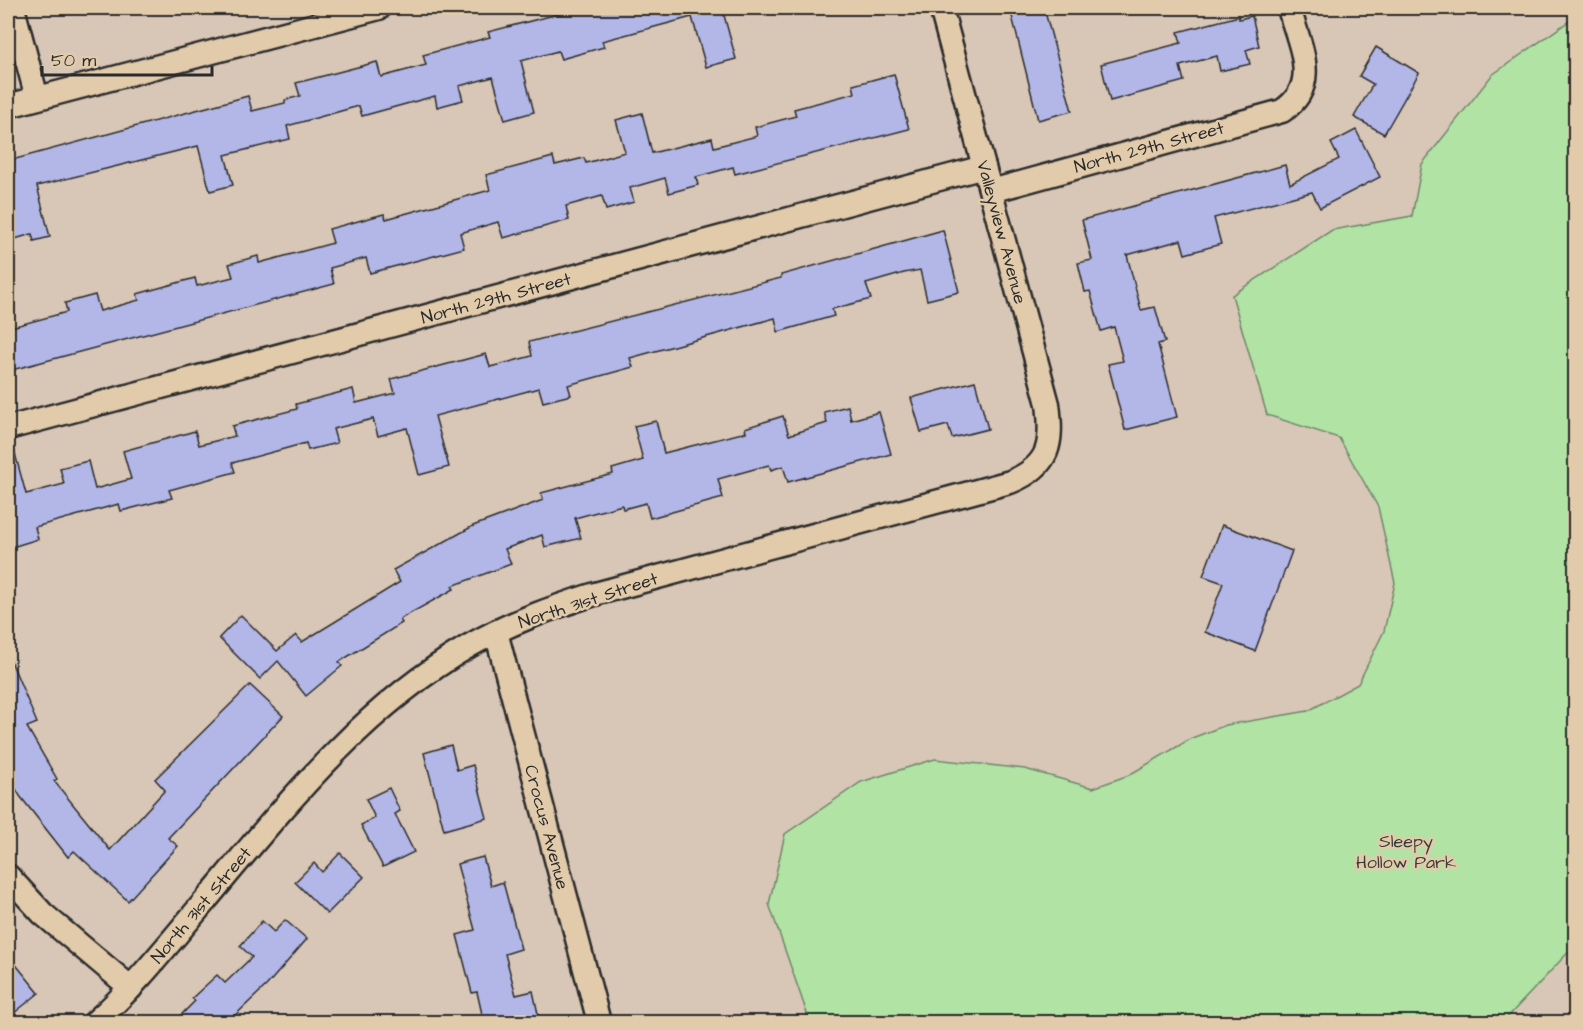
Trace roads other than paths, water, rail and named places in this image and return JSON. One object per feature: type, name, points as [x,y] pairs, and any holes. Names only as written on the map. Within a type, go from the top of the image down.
[{"type":"street","points":[[13,8],[37,98]]},
{"type":"street","points":[[8,106],[379,8]]},
{"type":"street","name":"Valleyview Avenue","points":[[941,8],[1048,404],[1050,440],[1045,457]]},
{"type":"street","name":"North 29th Street","points":[[991,191],[1282,111],[1294,104],[1306,82],[1305,69],[1289,8]]},
{"type":"street","name":"North 29th Street","points":[[8,428],[984,167]]},
{"type":"street","name":"North 31st Street","points":[[95,1023],[131,988],[266,828],[349,738],[414,682],[442,663],[496,632],[530,616],[595,594],[1010,482],[1024,476],[1045,457]]},
{"type":"street","name":"Crocus Avenue","points":[[496,632],[599,1023]]},
{"type":"street","points":[[8,876],[43,914],[131,988]]},
{"type":"park label","name":"Sleepy Hollow Park","points":[[1406,851]]}]
